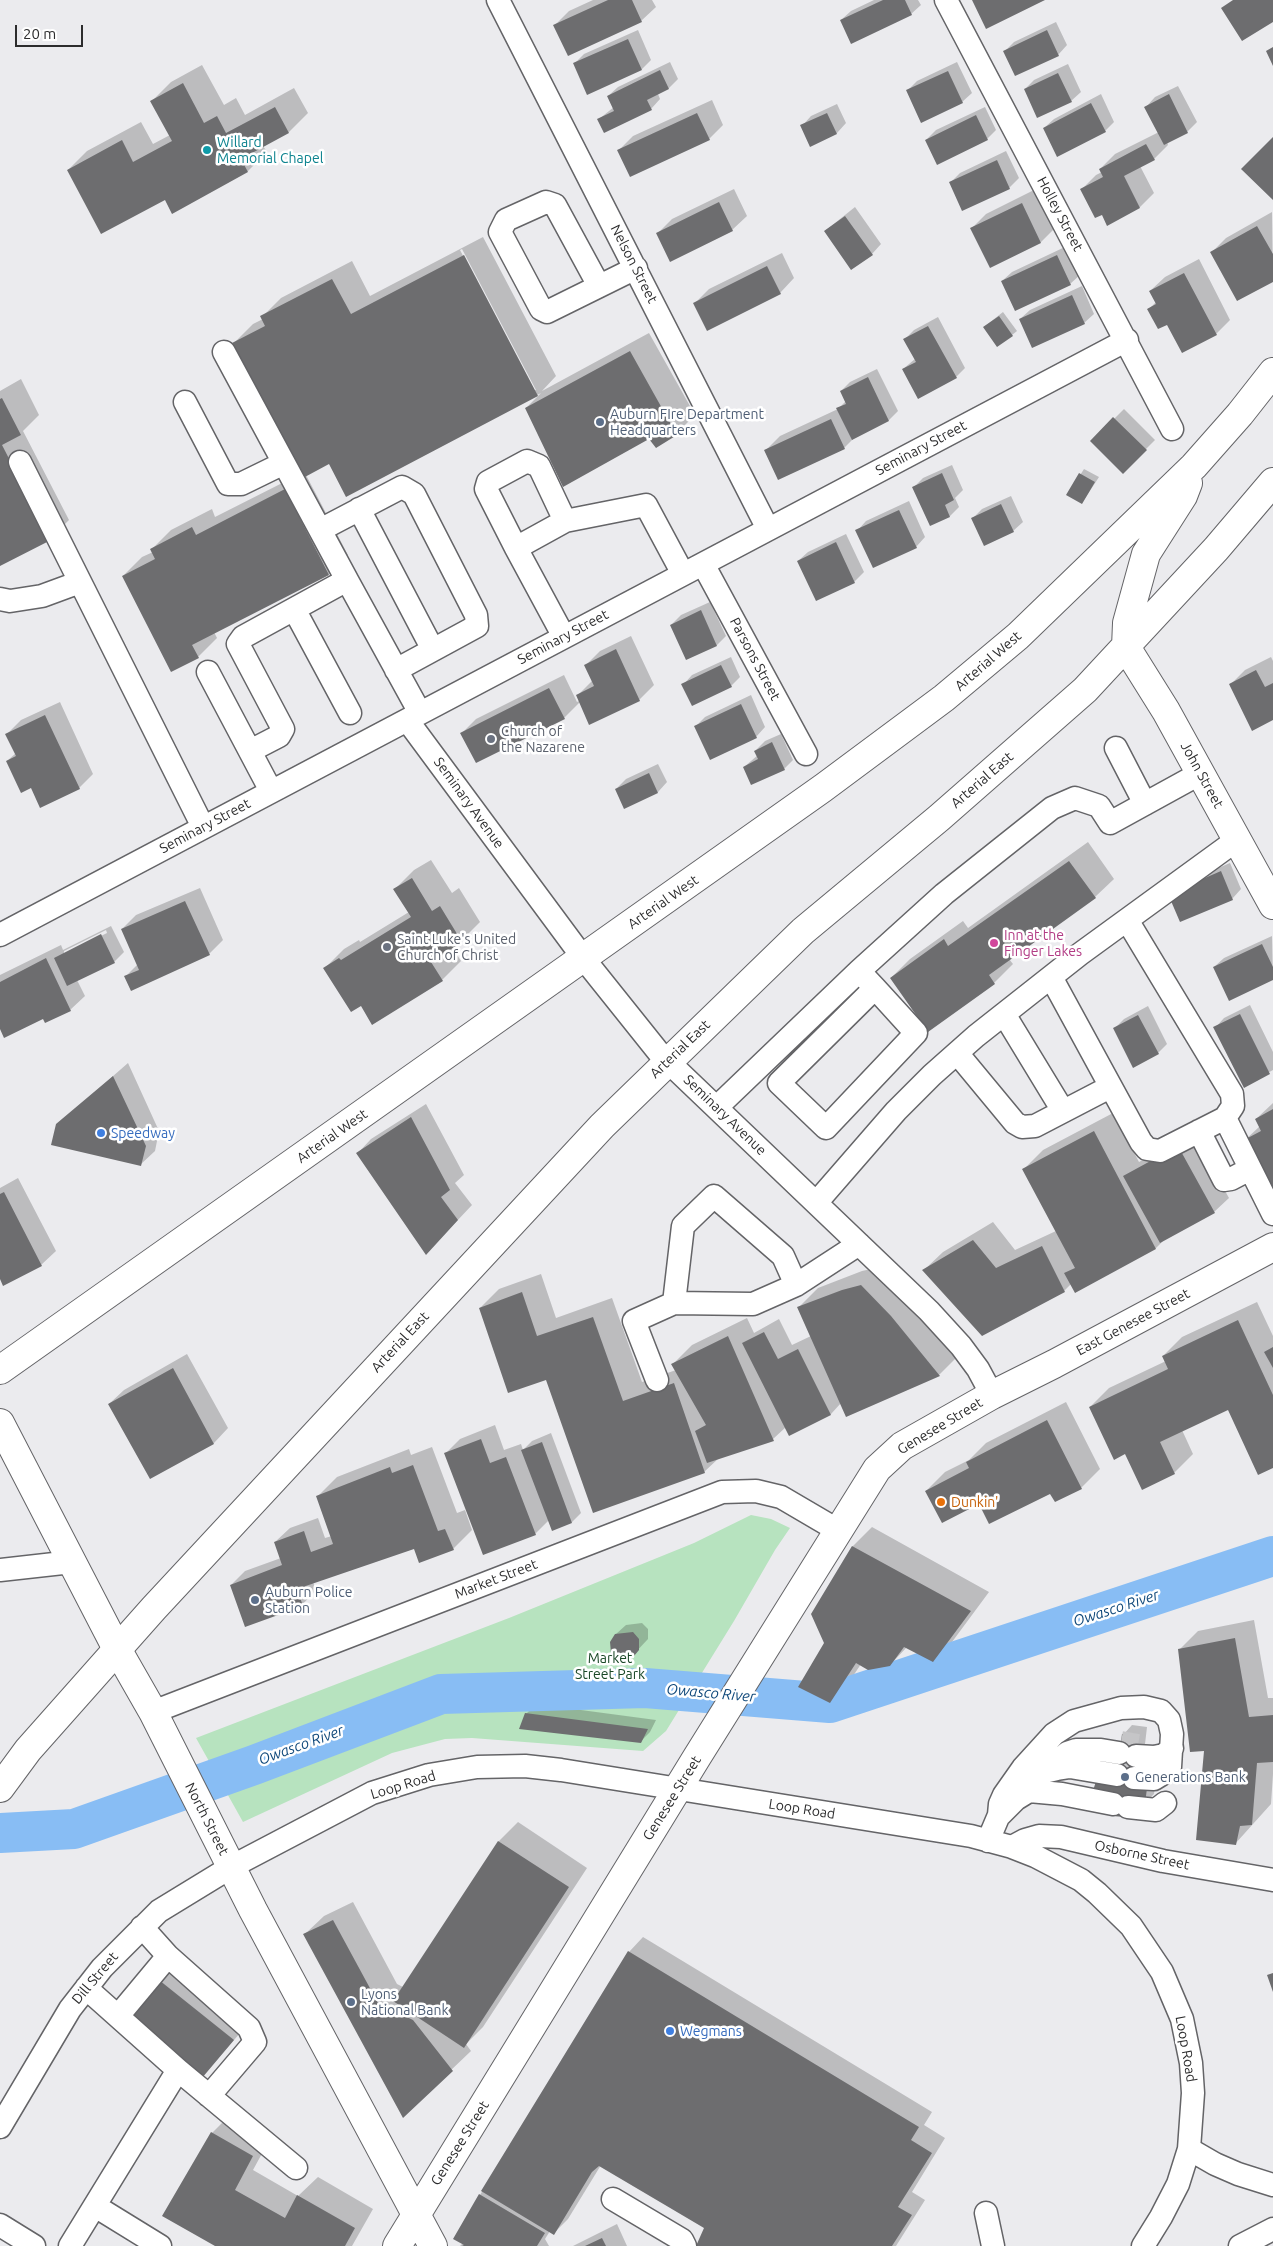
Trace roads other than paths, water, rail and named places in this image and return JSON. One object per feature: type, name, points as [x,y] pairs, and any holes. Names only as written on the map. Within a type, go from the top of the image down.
[{"type":"main road","name":"Arterial West","points":[[0,1370],[584,959],[865,758],[944,698],[1018,636],[1194,466],[1240,414],[1273,372]]},
{"type":"main road","points":[[1126,647],[1127,623],[1146,554],[1183,496],[1194,466]]},
{"type":"main road","name":"Arterial East","points":[[0,1788],[28,1750],[117,1648],[507,1226],[602,1126],[803,930],[1085,690],[1216,549],[1273,482]]},
{"type":"main road","name":"John Street","points":[[1126,647],[1166,711],[1273,905]]},
{"type":"main road","name":"East Genesee Street","points":[[992,1395],[1273,1247]]},
{"type":"main road","name":"Genesee Street","points":[[397,2246],[706,1742],[878,1469],[902,1446],[992,1395]]},
{"type":"main road","name":"North Street","points":[[0,1423],[117,1648],[153,1712],[231,1867],[433,2246]]},
{"type":"street","name":"Nelson Street","points":[[498,0],[768,529]]},
{"type":"street","name":"Holley Street","points":[[946,0],[1127,340],[1172,429]]},
{"type":"street","points":[[599,286],[555,205],[546,202],[506,220],[500,232],[541,309],[548,312],[636,268]]},
{"type":"street","name":"Seminary Street","points":[[0,936],[1127,340]]},
{"type":"street","name":"Seminary Avenue","points":[[224,352],[396,670],[414,716],[584,959],[660,1054],[929,1311],[961,1346],[978,1369],[992,1395]]},
{"type":"street","points":[[186,402],[228,484],[241,484],[284,463]]},
{"type":"street","points":[[564,637],[486,489],[488,482],[527,461],[539,466],[565,521]]},
{"type":"street","points":[[20,462],[203,827]]},
{"type":"street","points":[[320,530],[402,487],[414,494],[476,615],[477,626],[396,670]]},
{"type":"street","points":[[516,548],[565,521],[646,505],[683,574]]},
{"type":"street","points":[[359,509],[433,650]]},
{"type":"street","name":"Parsons Street","points":[[703,564],[806,754]]},
{"type":"street","points":[[250,751],[279,736],[283,729],[238,644],[243,637],[347,580]]},
{"type":"street","points":[[0,599],[10,601],[42,596],[80,582]]},
{"type":"street","points":[[294,609],[350,714]]},
{"type":"street","points":[[208,672],[271,791]]},
{"type":"street","points":[[1116,748],[1145,804]]},
{"type":"street","points":[[717,1107],[859,971],[944,894],[1052,808],[1075,798],[1099,806],[1110,824],[1201,773]]},
{"type":"street","points":[[816,1202],[896,1111],[957,1053],[1051,977],[1238,840]]},
{"type":"street","points":[[1051,977],[1110,1087],[1141,1142],[1147,1149],[1160,1151],[1225,1118],[1233,1106],[1232,1094],[1127,920]]},
{"type":"street","points":[[859,971],[875,988],[916,1034],[826,1128],[779,1083],[875,988]]},
{"type":"street","points":[[1004,1014],[1063,1111]]},
{"type":"street","points":[[957,1053],[1015,1123],[1022,1127],[1035,1126],[1110,1087]]},
{"type":"street","points":[[1225,1118],[1273,1214]]},
{"type":"street","points":[[1199,1131],[1224,1180],[1231,1179],[1250,1169]]},
{"type":"street","points":[[674,1303],[682,1226],[714,1196],[783,1256],[796,1285]]},
{"type":"street","points":[[657,1380],[634,1321],[674,1303],[753,1304],[796,1285],[859,1244]]},
{"type":"street","name":"Market Street","points":[[153,1712],[722,1492],[756,1491],[781,1498],[839,1531]]},
{"type":"street","points":[[0,1570],[72,1562]]},
{"type":"street","points":[[988,1841],[999,1815],[1000,1804],[1004,1795],[1023,1768],[1054,1734],[1074,1720],[1121,1708],[1144,1707],[1160,1711],[1169,1720],[1172,1748],[1170,1767],[1163,1775],[1154,1779],[1127,1760],[1089,1749],[1054,1764],[999,1815]]},
{"type":"street","points":[[1054,1764],[1070,1768],[1127,1760],[1153,1747],[1167,1743],[1172,1748]]},
{"type":"street","name":"Loop Road","points":[[231,1867],[372,1794],[429,1775],[477,1767],[525,1766],[677,1789],[988,1841],[1012,1847],[1054,1865],[1097,1893],[1130,1926],[1162,1972],[1182,2019],[1191,2063],[1193,2093],[1189,2149],[1178,2184],[1143,2246]]},
{"type":"street","points":[[1016,1799],[1029,1791],[1046,1792],[1120,1806],[1156,1810],[1165,1803]]},
{"type":"street","name":"Osborne Street","points":[[1012,1847],[1025,1840],[1039,1836],[1061,1837],[1163,1861],[1273,1880]]},
{"type":"street","name":"Dill Street","points":[[0,2127],[70,2009],[102,1968],[159,1911],[231,1867]]},
{"type":"street","points":[[142,1927],[168,1956],[249,2028],[255,2042],[209,2096]]},
{"type":"street","points":[[118,2016],[168,1956]]},
{"type":"street","points":[[86,1988],[178,2070],[296,2168]]},
{"type":"street","points":[[70,2246],[178,2070]]},
{"type":"street","points":[[1189,2149],[1215,2164],[1238,2174],[1273,2185]]},
{"type":"street","points":[[613,2199],[682,2240],[685,2246]]},
{"type":"street","points":[[95,2206],[160,2246]]},
{"type":"street","points":[[986,2213],[993,2246]]},
{"type":"street","points":[[0,2225],[34,2246]]},
{"type":"street","points":[[1240,2246],[1273,2229]]},
{"type":"waterway","name":"Owasco River","points":[[0,1833],[74,1829],[254,1765],[441,1694],[645,1688],[830,1703],[1273,1556]]},
{"type":"tunnel","points":[[1121,1742],[1138,1745]]},
{"type":"tunnel","points":[[1118,1764],[1135,1768]]},
{"type":"place","name":"Willard Memorial Chapel","points":[[207,150]]},
{"type":"place","name":"Auburn FIre Department Headquarters","points":[[600,422]]},
{"type":"place","name":"Church of the Nazarene","points":[[491,739]]},
{"type":"place","name":"Inn at the Finger Lakes","points":[[994,943]]},
{"type":"place","name":"Saint Luke's United Church of Christ","points":[[387,947]]},
{"type":"place","name":"Speedway","points":[[101,1133]]},
{"type":"place","name":"Dunkin'","points":[[941,1502]]},
{"type":"place","name":"Auburn Police Station","points":[[255,1600]]},
{"type":"place","name":"Generations Bank","points":[[1125,1777]]},
{"type":"place","name":"Lyons National Bank","points":[[351,2002]]},
{"type":"place","name":"Wegmans","points":[[670,2031]]},
{"type":"park label","name":"Market Street Park","points":[[610,1666]]}]
